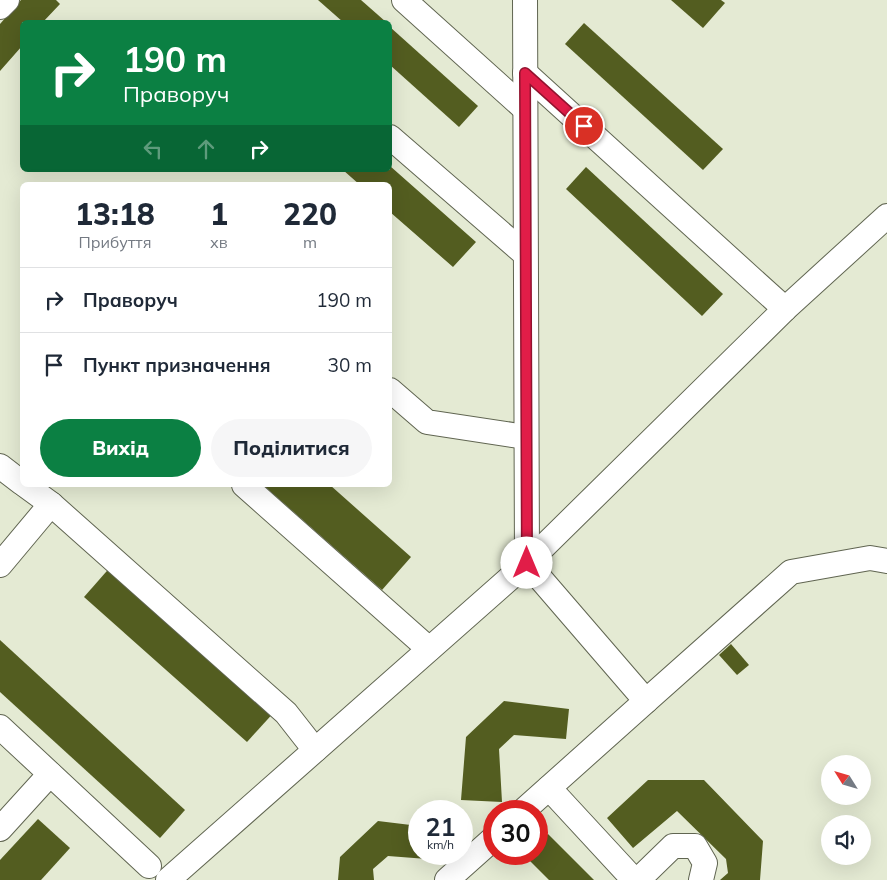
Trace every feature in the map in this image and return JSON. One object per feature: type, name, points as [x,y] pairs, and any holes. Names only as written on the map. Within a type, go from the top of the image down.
[{"type":"street","points":[[0,7],[7,0]]},
{"type":"street","points":[[404,0],[525,110]]},
{"type":"street","points":[[525,0],[527,563],[646,701]]},
{"type":"street","points":[[525,73],[785,309]]},
{"type":"street","points":[[392,139],[525,254]]},
{"type":"street","points":[[168,880],[527,563],[785,309],[887,216]]},
{"type":"street","points":[[392,392],[427,422],[526,437]]},
{"type":"street","points":[[0,466],[20,481]]},
{"type":"street","points":[[28,487],[51,504],[286,713],[315,750]]},
{"type":"street","points":[[246,487],[430,649]]},
{"type":"street","points":[[0,565],[51,504]]},
{"type":"street","points":[[535,800],[791,572],[870,558],[887,561]]},
{"type":"street","points":[[0,727],[149,866]]},
{"type":"street","points":[[0,829],[50,774]]},
{"type":"street","points":[[549,788],[634,880]]},
{"type":"street","points":[[638,880],[673,846],[695,846],[705,863],[701,880]]},
{"type":"street","points":[[447,880],[483,848]]},
{"type":"building","points":[[21,0],[56,0],[60,4],[45,20],[20,20],[20,48],[0,71],[0,24]]},
{"type":"building","points":[[318,0],[361,0],[384,20],[341,20]]},
{"type":"building","points":[[671,0],[721,0],[725,3],[703,28]]},
{"type":"building","points":[[584,23],[723,149],[703,170],[565,44]]},
{"type":"building","points":[[392,29],[478,106],[459,127],[392,67]]},
{"type":"building","points":[[586,167],[723,294],[702,316],[566,189]]},
{"type":"building","points":[[392,168],[476,242],[453,267],[392,214],[392,182],[357,182],[345,172],[392,172]]},
{"type":"building","points":[[265,487],[332,487],[411,557],[382,590]]},
{"type":"building","points":[[113,564],[277,709],[247,742],[84,597]]},
{"type":"building","points":[[0,640],[185,810],[160,838],[0,692]]},
{"type":"building","points":[[731,644],[749,665],[737,675],[719,655]]},
{"type":"building","points":[[504,701],[569,709],[566,739],[514,735],[499,749],[502,800],[461,800],[466,737]]},
{"type":"building","points":[[648,780],[704,780],[763,841],[760,880],[720,880],[728,873],[726,859],[677,811],[633,848],[607,818]]},
{"type":"building","points":[[38,819],[70,848],[41,880],[0,880],[0,860]]},
{"type":"building","points":[[378,821],[408,825],[408,858],[388,856],[373,869],[374,880],[338,880],[340,857]]},
{"type":"building","points":[[548,834],[594,880],[549,880],[534,865],[548,865]]},
{"type":"route","points":[[527,563],[525,73],[584,126]]}]
